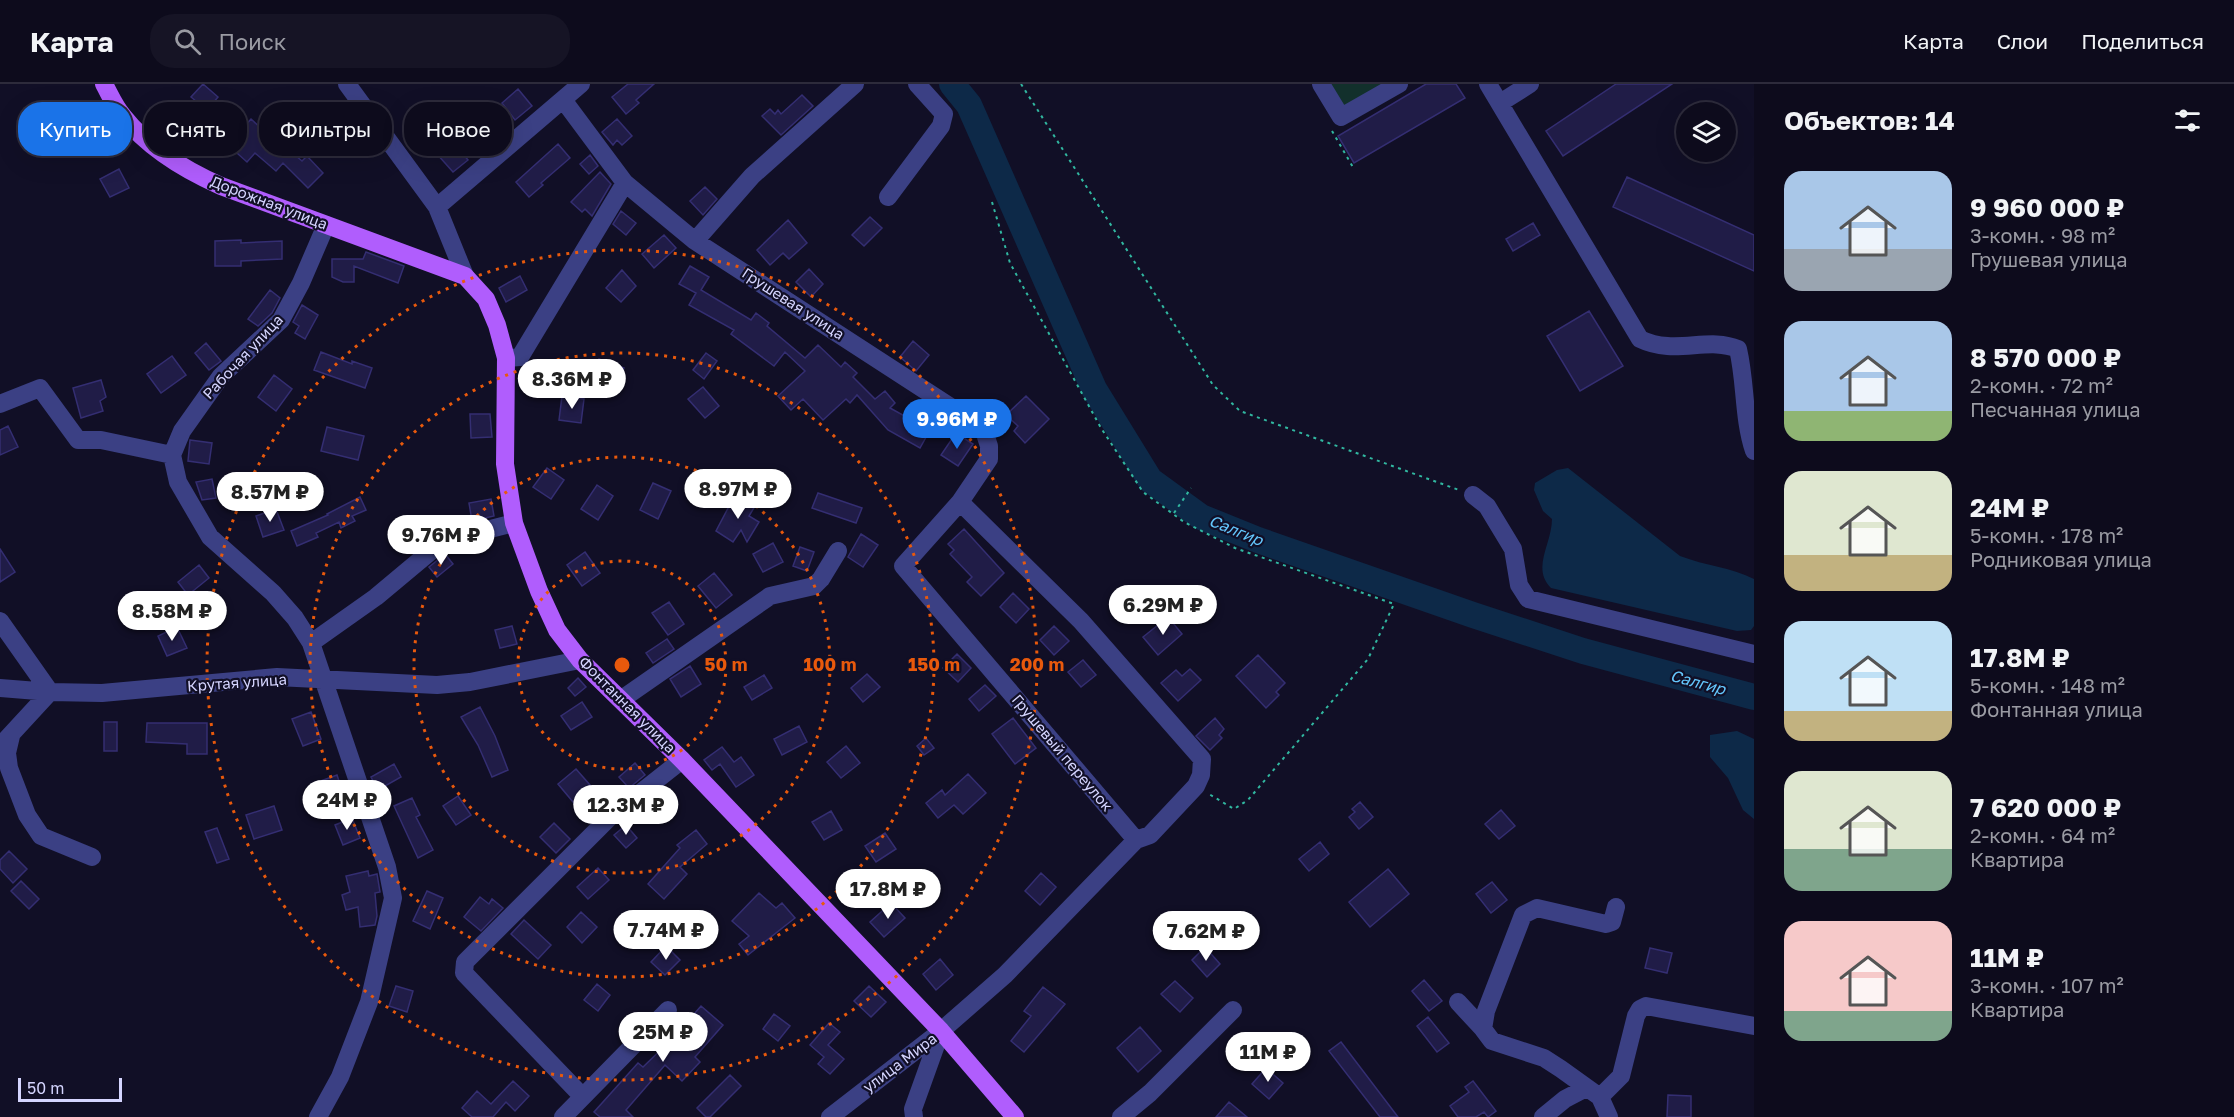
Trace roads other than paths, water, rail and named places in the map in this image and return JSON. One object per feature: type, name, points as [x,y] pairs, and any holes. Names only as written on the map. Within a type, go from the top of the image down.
[{"type":"main road","name":"Дорожная улица","points":[[104,84],[121,114],[139,134],[194,174],[465,276]]},
{"type":"main road","name":"Фонтанная улица","points":[[465,276],[486,299],[497,325],[506,358],[505,464],[514,523],[542,599],[557,630],[580,660],[682,760],[941,1031],[1015,1117]]},
{"type":"street","name":"Фонтанная улица","points":[[347,84],[437,207],[465,276]]},
{"type":"street","points":[[437,207],[582,84]]},
{"type":"street","points":[[695,242],[752,176],[855,84]]},
{"type":"street","points":[[888,197],[941,126],[944,114],[917,84]]},
{"type":"street","points":[[1321,84],[1341,117],[1399,84]]},
{"type":"street","points":[[1494,93],[1516,84]]},
{"type":"street","points":[[1494,93],[1530,84]]},
{"type":"street","points":[[1494,93],[1640,339],[1653,345],[1668,347],[1727,344],[1738,349],[1743,369],[1748,431],[1754,451]]},
{"type":"street","name":"Грушевая улица","points":[[564,101],[625,183],[695,242],[977,424],[985,434],[989,459],[960,502]]},
{"type":"street","points":[[506,358],[520,357],[625,183]]},
{"type":"street","name":"Рабочая улица","points":[[172,455],[182,431],[221,376],[281,320],[301,283],[326,225]]},
{"type":"street","points":[[0,404],[40,388],[78,440],[101,440],[172,455],[178,482],[210,537],[273,593],[295,618],[311,643],[387,867],[393,898],[369,1002],[340,1077],[318,1117]]},
{"type":"street","points":[[1473,495],[1487,506],[1513,549],[1519,585],[1528,599],[1754,654]]},
{"type":"street","name":"улица Мира","points":[[831,1116],[941,1031],[1005,975],[1136,840],[1150,836],[1196,786],[1201,775],[1202,759],[1081,621],[960,502]]},
{"type":"street","name":"Грушевый переулок","points":[[960,502],[903,566],[1136,840]]},
{"type":"street","points":[[311,643],[376,597],[443,541],[514,523]]},
{"type":"street","points":[[622,699],[770,596],[814,586],[821,579],[838,551]]},
{"type":"street","points":[[0,621],[50,692],[6,741],[9,768],[27,815],[41,836],[92,857]]},
{"type":"street","name":"Крутая улица","points":[[0,688],[102,693],[277,677],[436,685],[459,683],[580,660]]},
{"type":"street","points":[[582,1095],[464,973],[465,962],[611,816],[682,760]]},
{"type":"street","points":[[1483,1029],[1486,1011],[1523,915],[1537,908],[1606,924],[1612,922],[1616,907]]},
{"type":"street","points":[[1458,1002],[1492,1041],[1544,1058],[1593,1092],[1609,1117]]},
{"type":"street","points":[[1543,1117],[1565,1099],[1593,1092],[1621,1076],[1636,1016],[1640,1009],[1646,1006],[1754,1026]]},
{"type":"street","points":[[563,1117],[582,1095],[668,1010]]},
{"type":"street","points":[[1121,1117],[1150,1093],[1233,1010]]},
{"type":"street","points":[[914,1117],[913,1109],[941,1031]]},
{"type":"water","points":[[1568,468],[1680,556],[1754,579],[1754,626],[1751,630],[1737,631],[1551,588],[1545,580],[1543,564],[1552,519],[1543,511],[1534,490],[1535,483],[1557,470]]},
{"type":"water","points":[[1737,731],[1754,739],[1754,819],[1743,810],[1728,778],[1710,757],[1710,735]]},
{"type":"waterway","name":"Салгир","points":[[952,84],[969,105],[1094,389],[1150,480],[1201,517],[1258,540],[1583,651],[1754,697]]}]
